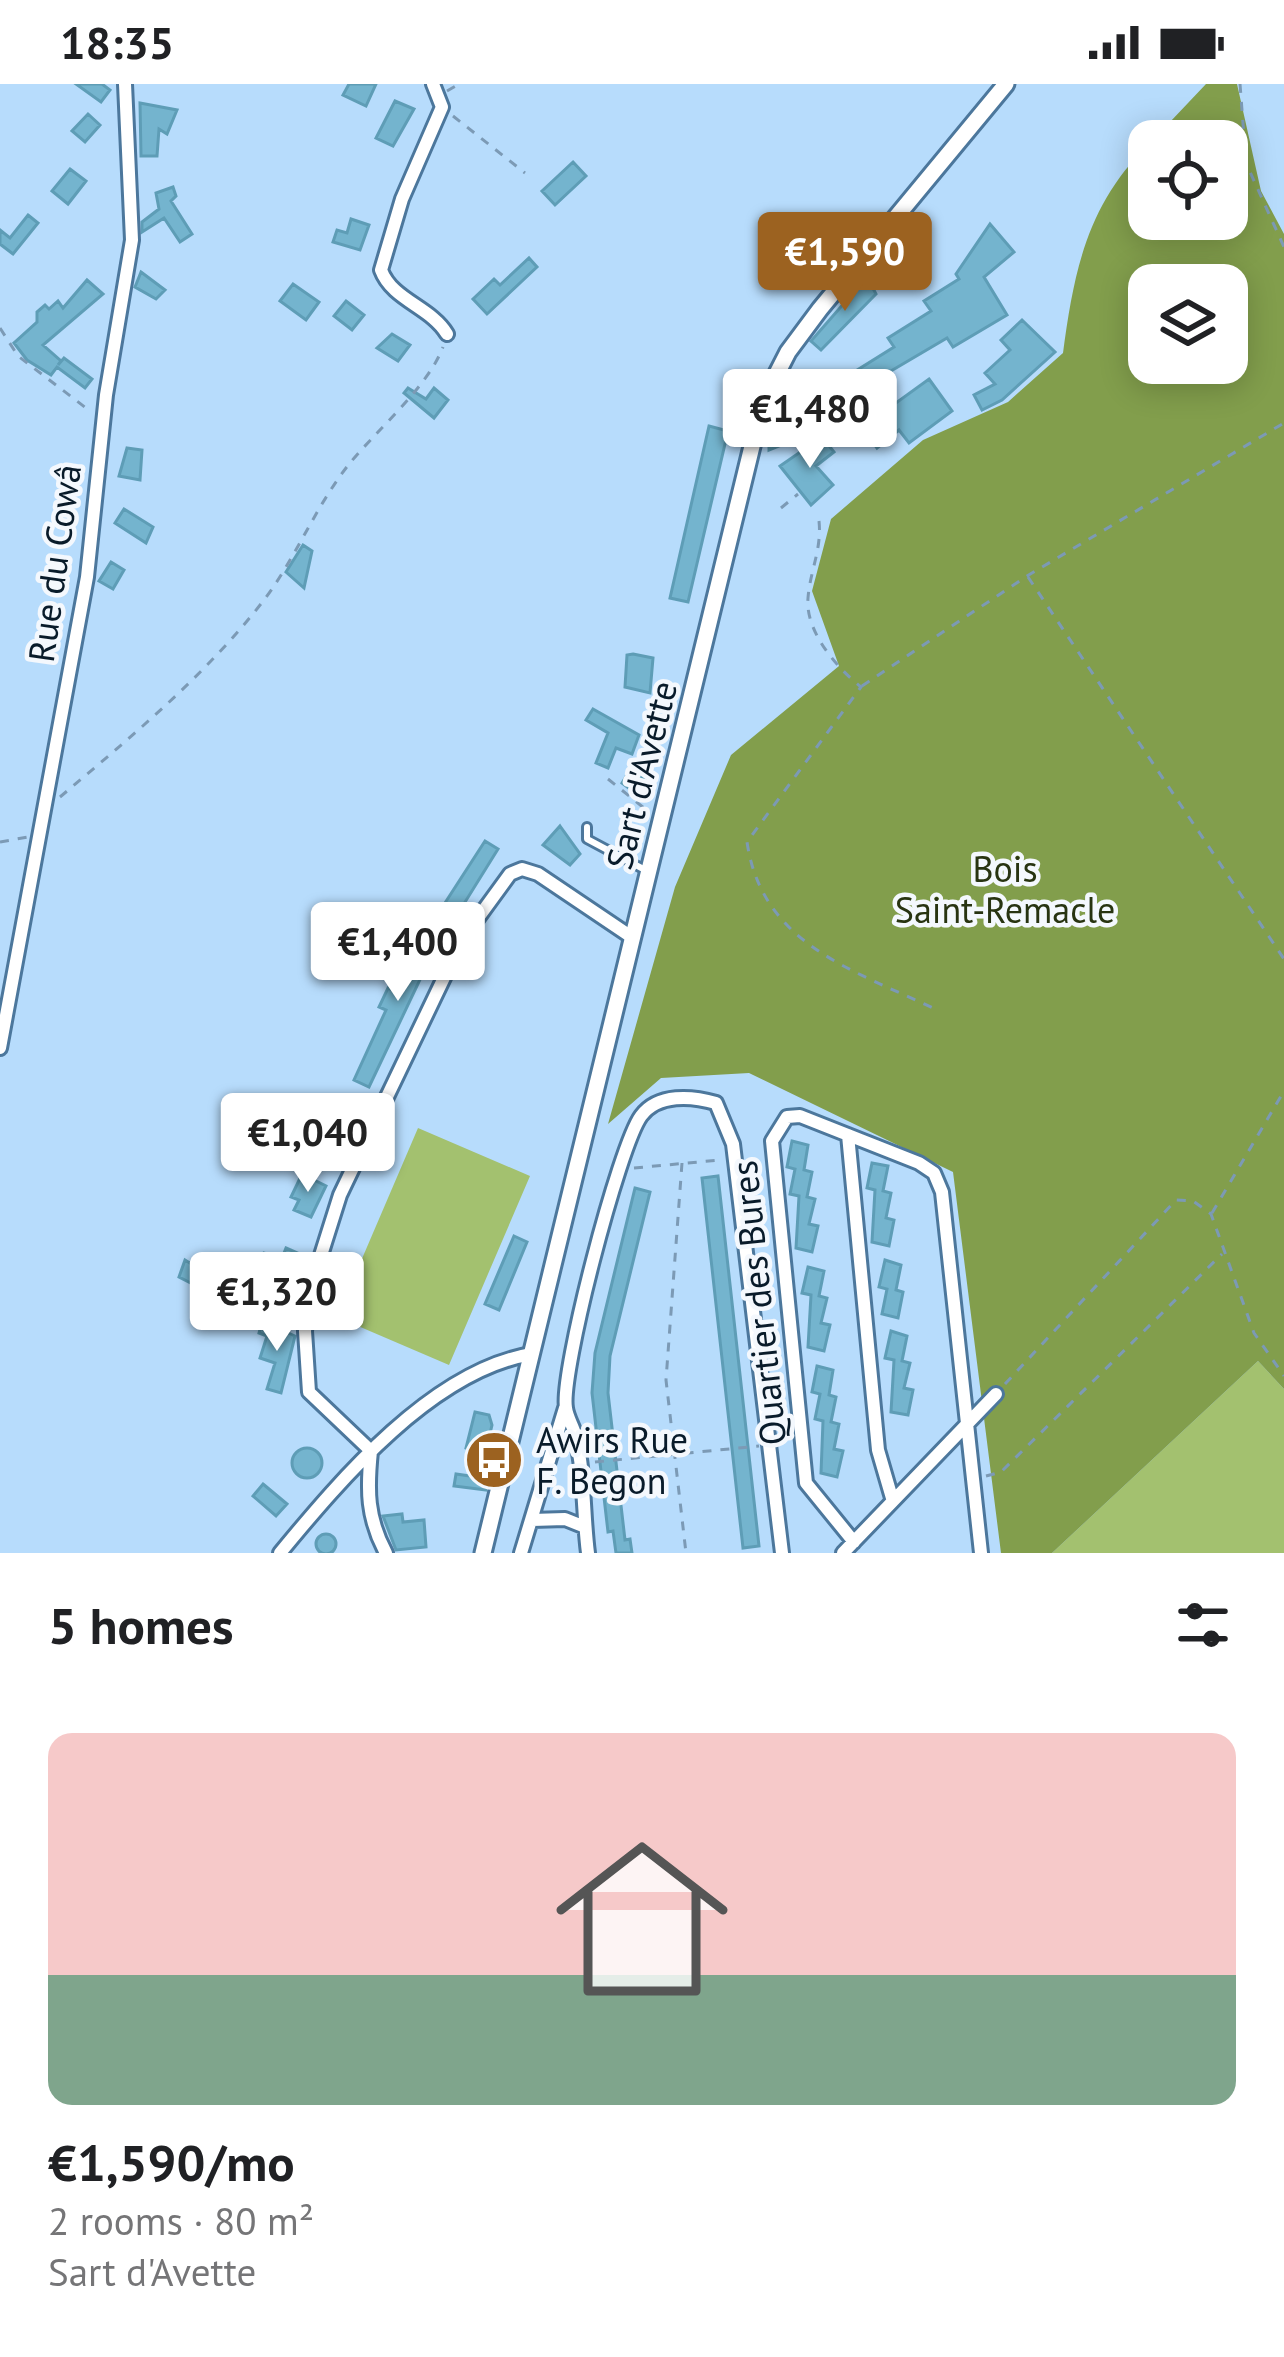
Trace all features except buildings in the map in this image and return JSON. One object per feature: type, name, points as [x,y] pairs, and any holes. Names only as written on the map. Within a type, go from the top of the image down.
[{"type":"street","name":"Rue du Cowâ","points":[[0,1048],[87,577],[104,419],[132,240],[124,84]]},
{"type":"street","points":[[433,84],[442,107],[401,199],[381,270],[396,291],[429,314],[447,334]]},
{"type":"street","name":"Sart d'Avette","points":[[484,1553],[773,378],[820,309],[1006,84]]},
{"type":"street","points":[[371,1451],[309,1392],[305,1330],[311,1287],[340,1196],[462,940],[510,874],[522,868],[633,938]]},
{"type":"street","points":[[521,1553],[565,1407],[570,1363],[619,1169],[642,1113],[667,1099],[691,1096],[716,1103],[734,1158],[782,1553]]},
{"type":"street","name":"Quartier des Bures","points":[[848,1135],[800,1116],[787,1117],[772,1141],[806,1484],[849,1548]]},
{"type":"street","points":[[892,1498],[878,1450],[848,1135],[920,1163],[934,1173],[942,1192],[981,1553]]},
{"type":"street","points":[[280,1553],[371,1451],[500,1359],[532,1354]]},
{"type":"street","points":[[849,1548],[996,1394]]},
{"type":"street","points":[[565,1407],[579,1463],[588,1553]]},
{"type":"street","points":[[371,1451],[366,1495],[375,1534],[386,1553]]},
{"type":"street","points":[[532,1520],[566,1519],[585,1527]]},
{"type":"lane","points":[[587,827],[586,839],[648,872]]},
{"type":"path","points":[[1240,84],[1246,163],[1284,248]]},
{"type":"path","points":[[442,107],[525,172]]},
{"type":"path","points":[[0,328],[18,356],[104,419]]},
{"type":"path","points":[[44,804],[59,798],[127,734],[167,706],[219,652],[266,597],[311,518],[354,458],[440,355],[447,334]]},
{"type":"path","points":[[937,1010],[801,944],[753,883],[747,842],[861,686],[1028,575],[1284,423]]},
{"type":"path","points":[[781,508],[798,494]]},
{"type":"path","points":[[819,521],[821,540],[808,598],[809,622],[844,673],[861,686]]},
{"type":"path","points":[[1028,575],[1284,959]]},
{"type":"path","points":[[608,779],[662,818]]},
{"type":"path","points":[[0,842],[38,836]]},
{"type":"path","points":[[1211,1214],[1284,1091]]},
{"type":"path","points":[[619,1169],[734,1158]]},
{"type":"path","points":[[682,1163],[667,1380],[686,1553]]},
{"type":"path","points":[[996,1394],[1176,1200],[1192,1202],[1211,1214],[1254,1333],[1284,1376]]},
{"type":"path","points":[[974,1479],[1001,1472],[1224,1253]]},
{"type":"path","points":[[579,1463],[766,1446]]},
{"type":"green space","name":"Bois Saint-Remacle","points":[[1206,84],[1237,84],[1245,120],[1172,120]]},
{"type":"green space","name":"Bois Saint-Remacle","points":[[1248,133],[1261,191],[1284,234],[1284,1389],[1258,1361],[1052,1553],[1001,1553],[953,1172],[749,1073],[661,1078],[608,1124],[675,887],[731,755],[839,666],[812,591],[831,519],[923,440],[1008,402],[1063,353],[1079,267],[1111,190],[1128,167],[1128,240],[1248,240]]},
{"type":"green space","points":[[418,1128],[530,1176],[449,1365],[337,1317]]},
{"type":"green space","points":[[1258,1361],[1284,1389],[1284,1553],[1052,1553]]},
{"type":"place","name":"Awirs Rue F. Begon","points":[[494,1460]]}]
